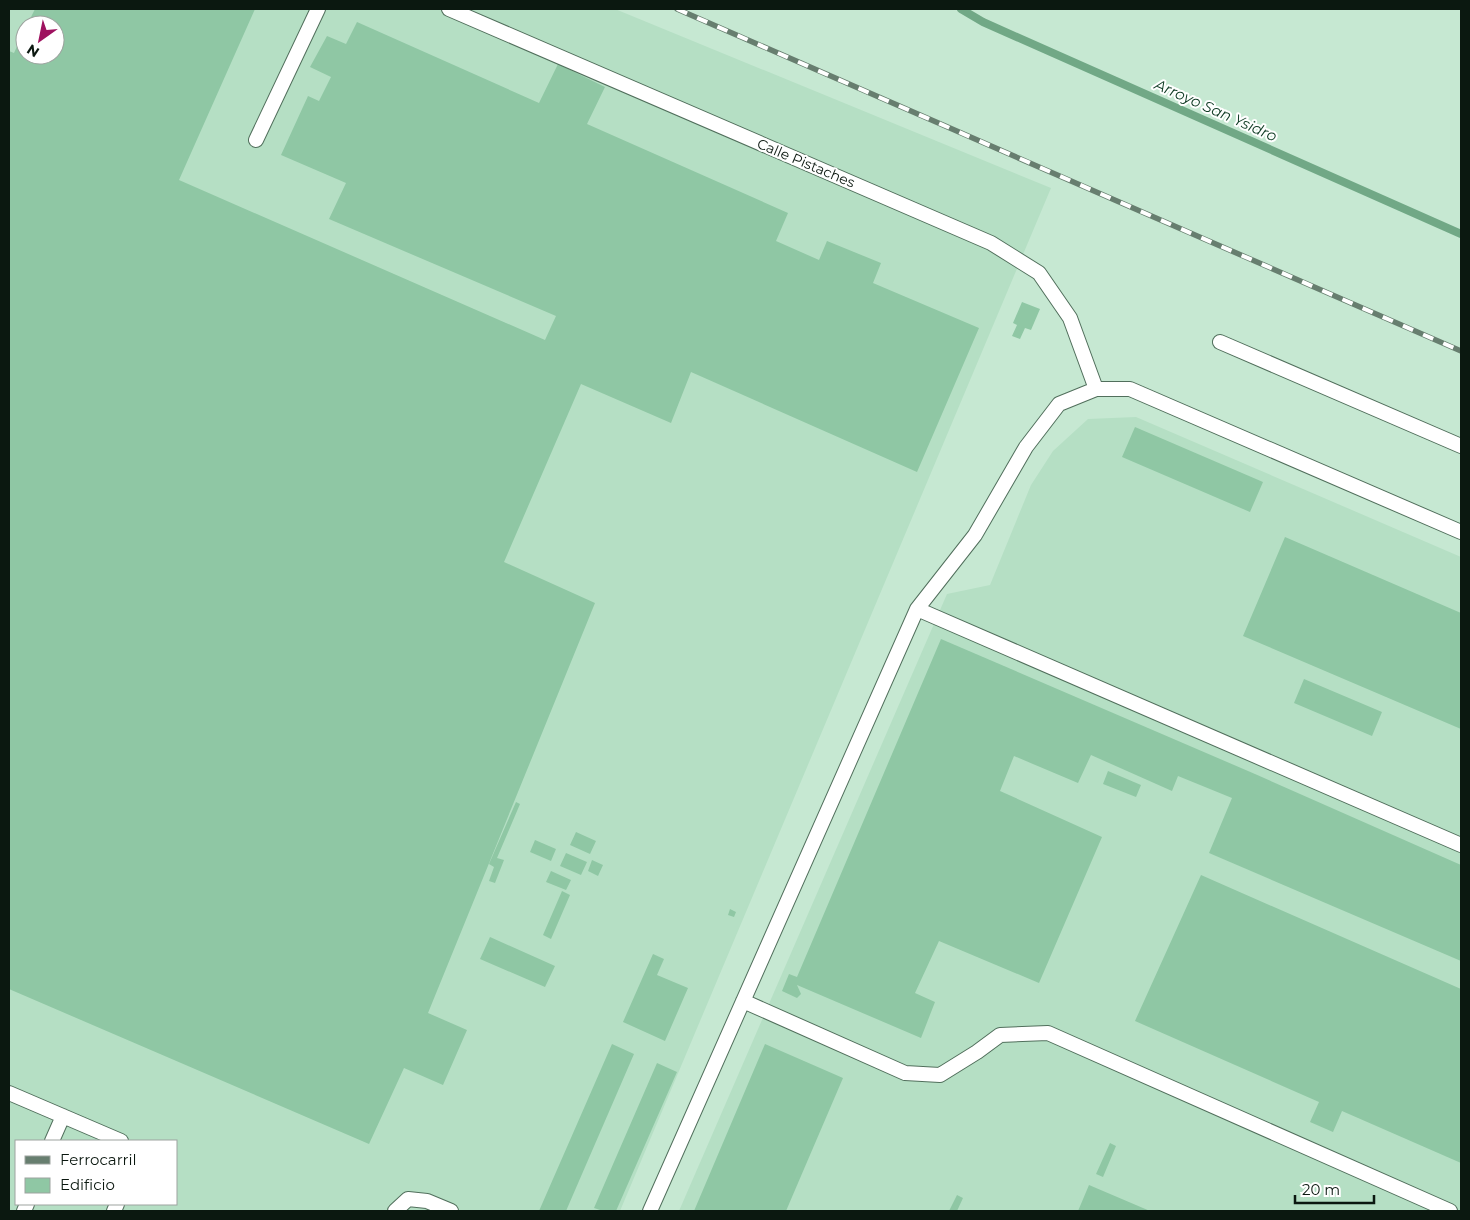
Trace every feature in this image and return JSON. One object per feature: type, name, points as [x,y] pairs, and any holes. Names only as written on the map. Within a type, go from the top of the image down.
[{"type":"lane","points":[[256,140],[318,9]]},
{"type":"lane","name":"Calle Pistaches","points":[[450,9],[992,243],[1039,273],[1070,318],[1096,389]]},
{"type":"lane","points":[[1220,342],[1461,446]]},
{"type":"lane","points":[[650,1211],[917,608],[975,535],[1026,447],[1059,404],[1096,389],[1130,389],[1461,532]]},
{"type":"lane","points":[[917,608],[1461,845]]},
{"type":"lane","points":[[744,1000],[904,1073],[940,1075],[977,1052],[1000,1034],[1048,1033],[1450,1211]]},
{"type":"lane","points":[[9,1092],[119,1140]]},
{"type":"lane","points":[[52,1140],[62,1116]]},
{"type":"lane","points":[[395,1211],[408,1199],[427,1201],[451,1211]]},
{"type":"shaded area","points":[[9,9],[615,9],[1051,188],[620,1211],[9,1211]]},
{"type":"shaded area","points":[[1136,417],[1461,557],[1461,1211],[679,1211],[947,594],[990,585],[1031,485],[1053,451],[1088,419]]},
{"type":"building","points":[[35,9],[255,9],[179,180],[545,340],[556,316],[329,219],[346,183],[281,155],[308,96],[319,101],[331,77],[310,67],[327,36],[346,44],[357,22],[539,103],[558,64],[605,87],[587,124],[788,213],[776,241],[819,260],[827,241],[881,263],[873,283],[979,328],[917,472],[691,372],[671,423],[581,384],[504,562],[595,603],[428,1013],[467,1030],[443,1085],[404,1068],[369,1144],[9,989],[9,51],[14,53],[15,51],[15,65],[65,65],[65,15],[32,15]]},
{"type":"building","points":[[1022,302],[1040,309],[1031,330],[1025,328],[1020,339],[1012,336],[1017,325],[1013,323]]},
{"type":"building","points":[[1135,427],[1263,482],[1250,512],[1122,457]]},
{"type":"building","points":[[1285,537],[1461,613],[1461,729],[1243,636]]},
{"type":"building","points":[[941,639],[1461,865],[1461,961],[1209,853],[1232,798],[1178,776],[1172,791],[1091,755],[1078,783],[1014,756],[1000,791],[1102,837],[1039,983],[939,941],[915,993],[935,1002],[921,1038],[797,985],[801,994],[797,998],[782,991],[789,974],[797,977]]},
{"type":"building","points":[[1304,679],[1382,712],[1372,736],[1294,703]]},
{"type":"building","points":[[1108,771],[1141,785],[1136,797],[1103,784]]},
{"type":"building","points":[[516,802],[520,804],[497,858],[504,860],[495,883],[489,881],[494,867],[489,864]]},
{"type":"building","points":[[576,832],[596,841],[590,854],[570,845]]},
{"type":"building","points":[[535,840],[556,849],[551,861],[530,852]]},
{"type":"building","points":[[566,853],[587,862],[581,875],[560,866]]},
{"type":"building","points":[[592,860],[603,865],[598,876],[588,871]]},
{"type":"building","points":[[551,871],[571,880],[566,890],[546,882]]},
{"type":"building","points":[[1201,875],[1461,989],[1461,1163],[1342,1111],[1333,1132],[1310,1122],[1319,1102],[1135,1021]]},
{"type":"building","points":[[562,891],[570,895],[551,939],[543,935]]},
{"type":"building","points":[[730,909],[736,912],[734,917],[728,915]]},
{"type":"building","points":[[490,937],[555,966],[545,987],[480,959]]},
{"type":"building","points":[[653,954],[664,959],[657,975],[688,988],[665,1041],[623,1022]]},
{"type":"building","points":[[612,1044],[634,1054],[566,1211],[539,1211]]},
{"type":"building","points":[[765,1044],[843,1078],[786,1211],[694,1211]]},
{"type":"building","points":[[657,1063],[677,1072],[616,1211],[603,1211],[594,1208]]},
{"type":"building","points":[[1110,1143],[1116,1146],[1103,1177],[1096,1174]]},
{"type":"building","points":[[1089,1185],[1150,1211],[1078,1211]]},
{"type":"building","points":[[957,1195],[963,1198],[957,1211],[949,1211]]},
{"type":"waterway","name":"Arroyo San Ysidro","points":[[961,9],[983,22],[1461,234]]},
{"type":"railway","points":[[677,9],[1461,351]]}]
